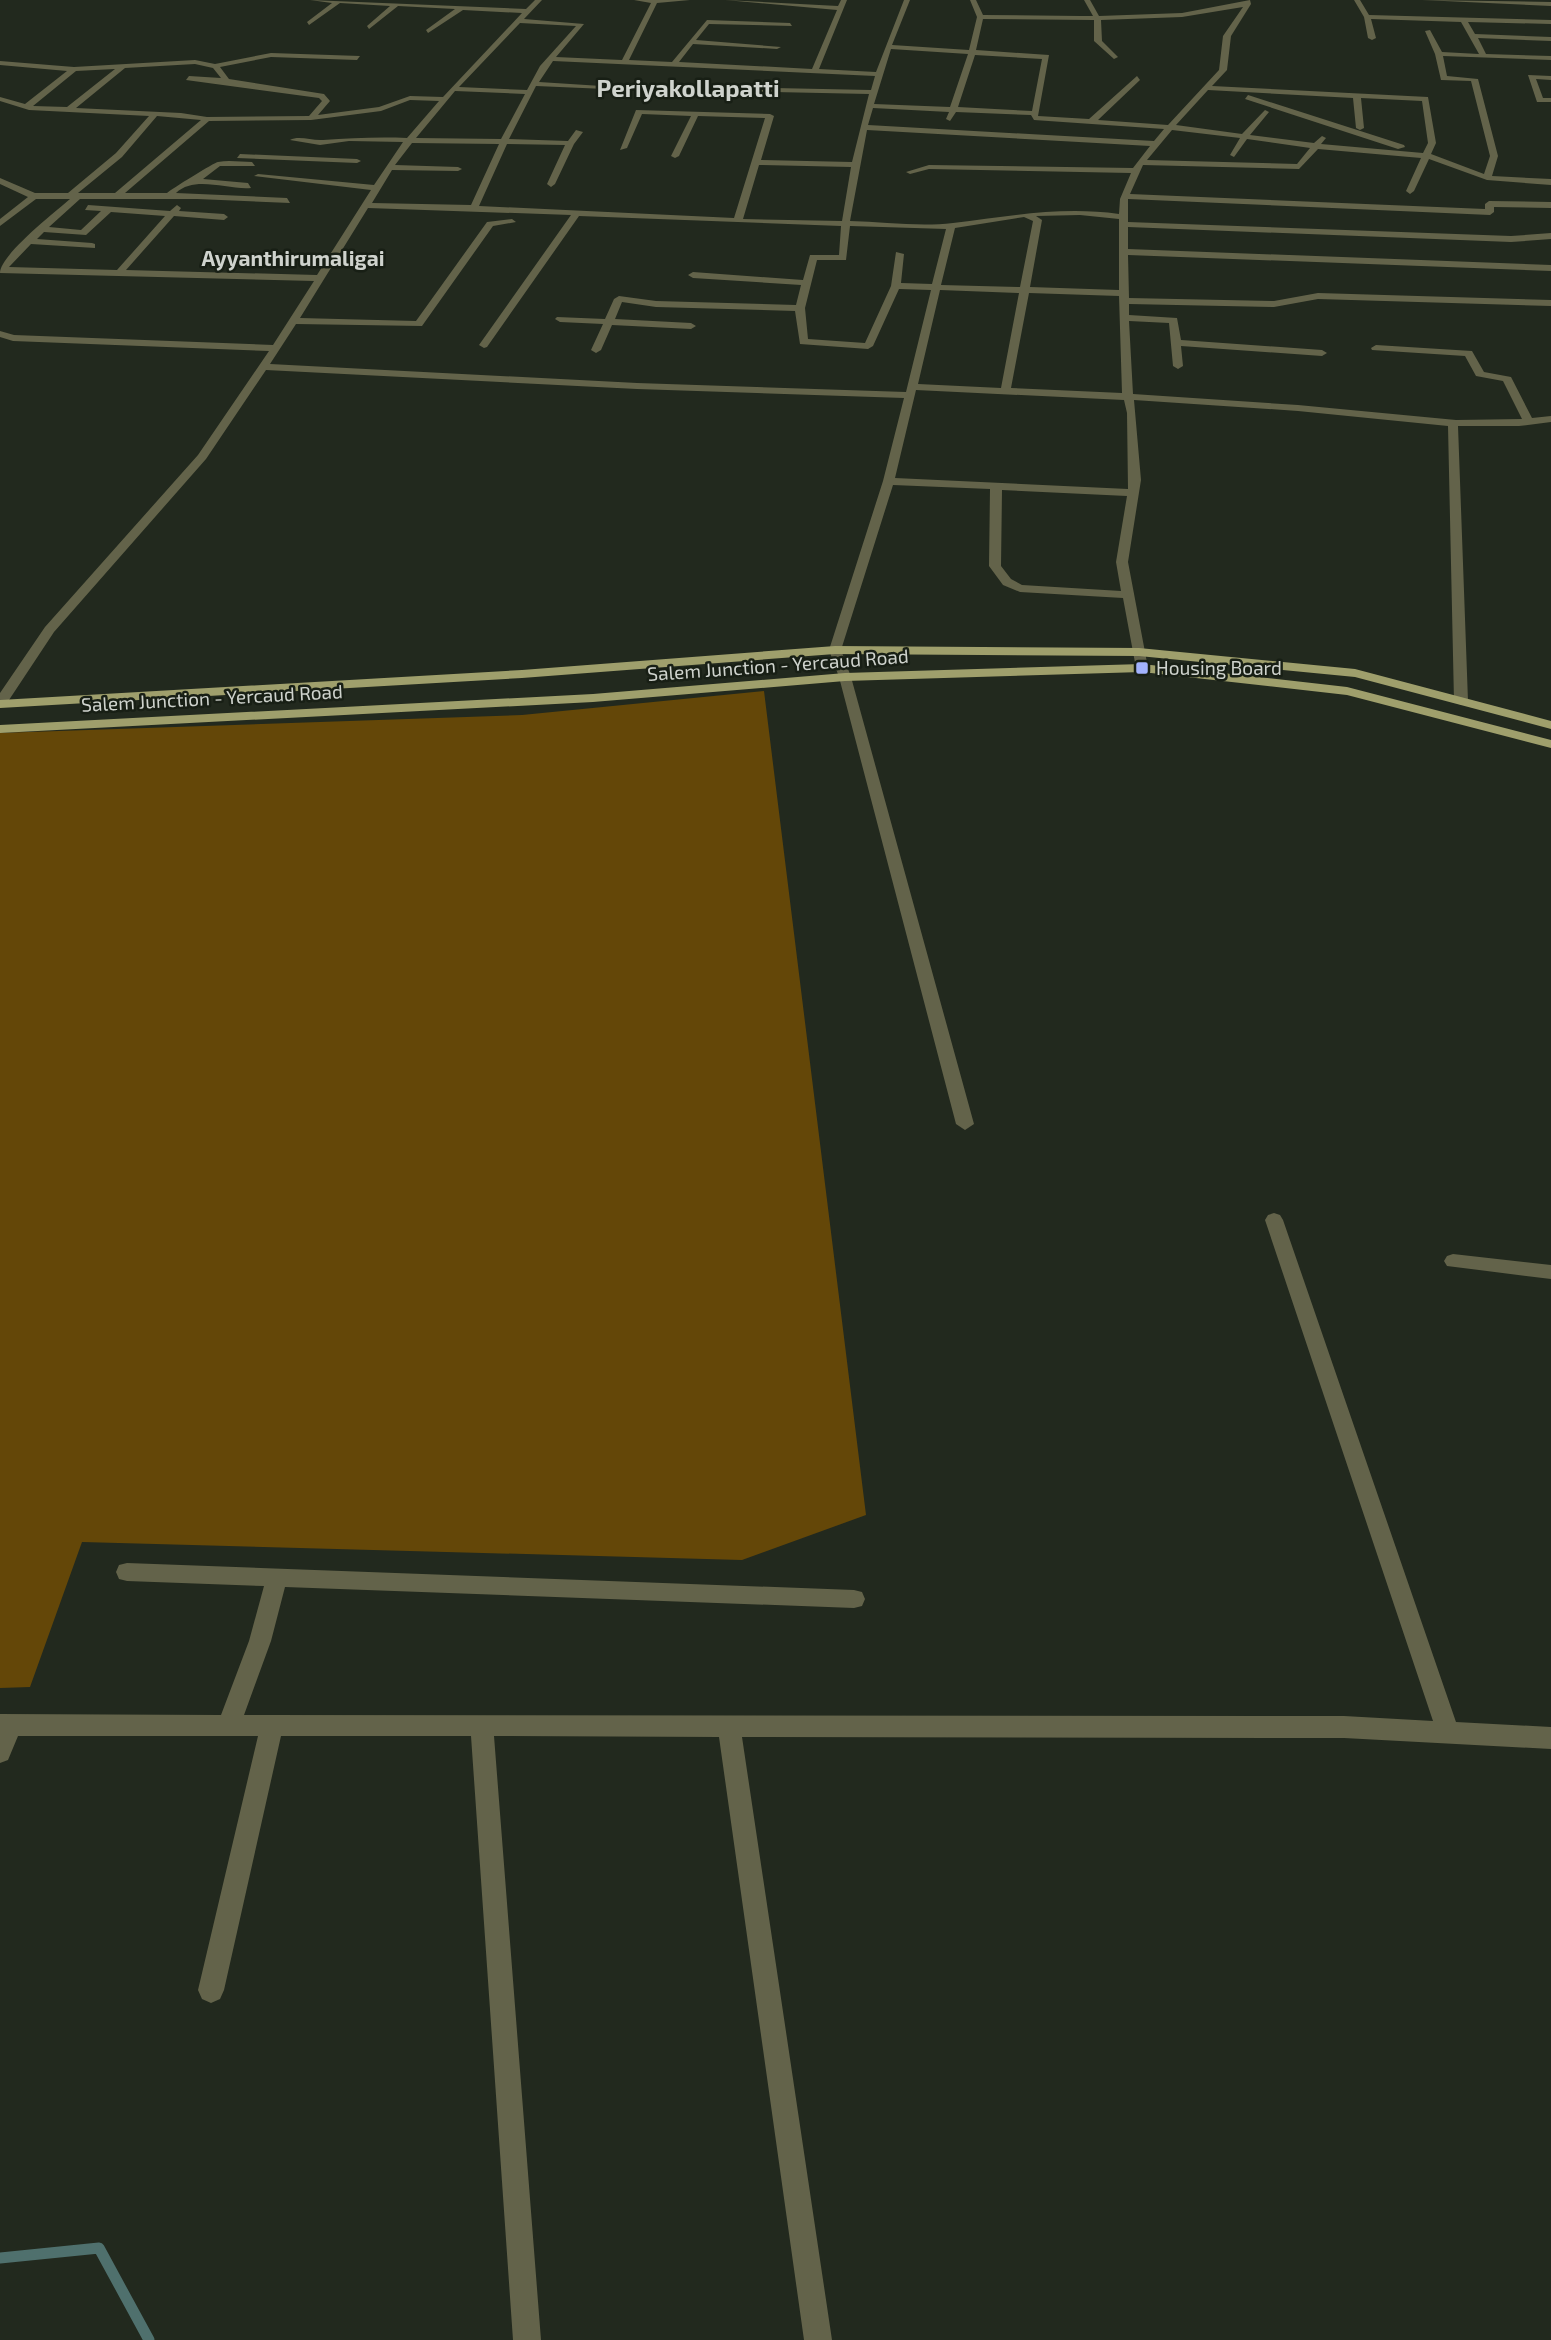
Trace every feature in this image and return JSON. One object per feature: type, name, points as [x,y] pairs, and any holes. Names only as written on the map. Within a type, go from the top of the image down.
[{"type":"main road","points":[[0,704],[522,674],[835,650],[1139,652],[1355,673],[1551,725]]},
{"type":"main road","name":"Salem Junction - Yercaud Road","points":[[0,729],[593,698],[845,677],[1142,668],[1347,691],[1551,744]]},
{"type":"street","points":[[313,0],[527,11]]},
{"type":"street","points":[[427,6],[434,0]]},
{"type":"street","points":[[0,704],[49,631],[202,457],[293,321],[397,155],[454,89],[539,0]]},
{"type":"street","points":[[637,0],[687,0]]},
{"type":"street","points":[[728,0],[842,4],[815,70]]},
{"type":"street","points":[[899,254],[896,286],[868,346],[803,342],[800,308],[813,257],[843,258],[844,225],[872,92],[907,0]]},
{"type":"street","points":[[945,135],[972,52],[980,17],[973,0]]},
{"type":"street","points":[[1087,0],[1097,18],[1098,41],[1114,57]]},
{"type":"street","points":[[1357,0],[1367,17],[1372,38]]},
{"type":"street","points":[[1425,0],[1551,4]]},
{"type":"street","points":[[309,23],[339,1]]},
{"type":"street","points":[[624,62],[655,1]]},
{"type":"street","points":[[980,17],[1097,18],[1210,13],[1247,2]]},
{"type":"street","points":[[1142,668],[1122,562],[1133,493],[1133,426],[1128,396],[1124,297],[1125,196],[1138,167],[1170,127],[1223,70],[1227,36],[1247,2]]},
{"type":"street","points":[[369,27],[397,4]]},
{"type":"street","points":[[428,32],[461,8]]},
{"type":"street","points":[[1034,9],[1038,17]]},
{"type":"street","points":[[1367,17],[1419,9],[1464,20],[1551,22]]},
{"type":"street","points":[[1464,20],[1484,56]]},
{"type":"street","points":[[474,208],[503,142],[531,88],[581,24],[517,21]]},
{"type":"street","points":[[675,63],[707,22],[790,26]]},
{"type":"street","points":[[1428,31],[1439,54],[1444,78],[1474,79],[1494,156],[1487,178]]},
{"type":"street","points":[[1473,36],[1551,39]]},
{"type":"street","points":[[691,42],[777,47]]},
{"type":"street","points":[[888,47],[1046,57],[1034,118],[1170,127],[1315,146],[1428,156]]},
{"type":"street","points":[[1439,54],[1551,58]]},
{"type":"street","points":[[0,63],[74,69],[195,62],[215,66],[271,55],[357,58]]},
{"type":"street","points":[[551,59],[878,74]]},
{"type":"street","points":[[69,110],[123,66]]},
{"type":"street","points":[[215,66],[227,80]]},
{"type":"street","points":[[725,98],[737,66]]},
{"type":"street","points":[[27,107],[74,69]]},
{"type":"street","points":[[1551,78],[1531,77],[1540,100],[1551,100]]},
{"type":"street","points":[[190,78],[227,80],[321,96],[326,101],[311,118]]},
{"type":"street","points":[[1091,122],[1137,78]]},
{"type":"street","points":[[454,89],[629,88]]},
{"type":"street","points":[[1205,88],[1425,99],[1432,143],[1410,191]]},
{"type":"street","points":[[729,89],[872,92]]},
{"type":"street","points":[[1222,89],[1331,122],[1487,178],[1551,182]]},
{"type":"street","points":[[1283,92],[1286,104]]},
{"type":"street","points":[[1357,95],[1360,128]]},
{"type":"street","points":[[0,99],[27,107],[207,119],[311,118],[381,109],[397,101]]},
{"type":"street","points":[[371,101],[445,99]]},
{"type":"street","points":[[869,106],[1035,113]]},
{"type":"street","points":[[623,148],[639,112],[770,116],[738,221]]},
{"type":"street","points":[[1234,155],[1245,136],[1265,112]]},
{"type":"street","points":[[675,156],[696,113]]},
{"type":"street","points":[[1,270],[119,155],[155,114]]},
{"type":"street","points":[[116,197],[142,173],[188,140],[207,119]]},
{"type":"street","points":[[864,127],[945,135],[1156,144]]},
{"type":"street","points":[[909,172],[929,167],[1299,167],[1331,128]]},
{"type":"street","points":[[551,184],[570,143],[579,132]]},
{"type":"street","points":[[294,141],[320,143],[349,139],[570,143]]},
{"type":"street","points":[[397,155],[411,156]]},
{"type":"street","points":[[240,156],[273,161]]},
{"type":"street","points":[[236,198],[273,161]]},
{"type":"street","points":[[169,196],[179,186],[195,181],[218,164],[357,161]]},
{"type":"street","points":[[756,162],[857,165]]},
{"type":"street","points":[[390,167],[458,169]]},
{"type":"street","points":[[258,176],[377,188]]},
{"type":"street","points":[[0,180],[34,196],[186,196],[287,201]]},
{"type":"street","points":[[195,181],[248,186]]},
{"type":"street","points":[[0,223],[34,196]]},
{"type":"street","points":[[119,273],[186,196]]},
{"type":"street","points":[[1125,196],[1490,212],[1489,204],[1551,205]]},
{"type":"street","points":[[366,205],[844,225],[951,226],[1014,214],[1091,211],[1123,220],[1511,239],[1551,236]]},
{"type":"street","points":[[66,207],[224,218]]},
{"type":"street","points":[[41,229],[83,233],[109,209]]},
{"type":"street","points":[[484,345],[577,213]]},
{"type":"street","points":[[1005,391],[1038,220],[1025,215]]},
{"type":"street","points":[[293,321],[419,324],[489,224],[512,222]]},
{"type":"street","points":[[951,226],[889,481],[835,650],[845,677],[965,1124]]},
{"type":"street","points":[[29,241],[92,246]]},
{"type":"street","points":[[1123,252],[1551,268]]},
{"type":"street","points":[[1,270],[320,278]]},
{"type":"street","points":[[692,275],[806,283]]},
{"type":"street","points":[[896,286],[1274,304],[1318,296],[1551,303]]},
{"type":"street","points":[[596,350],[619,299],[656,303],[800,308]]},
{"type":"street","points":[[1125,318],[1174,320],[1178,366]]},
{"type":"street","points":[[560,319],[691,326]]},
{"type":"street","points":[[0,334],[13,338],[275,348]]},
{"type":"street","points":[[1176,343],[1322,353]]},
{"type":"street","points":[[1376,348],[1468,353],[1480,374],[1507,379],[1528,421]]},
{"type":"street","points":[[263,366],[637,386],[1005,391],[1128,396],[1480,426],[1551,419]]},
{"type":"street","points":[[1453,424],[1461,701]]},
{"type":"street","points":[[889,481],[1133,493]]},
{"type":"street","points":[[996,486],[995,566],[1007,582],[1020,587],[1128,595]]},
{"type":"street","points":[[1274,1220],[1448,1732]]},
{"type":"street","points":[[1453,1261],[1551,1272]]},
{"type":"street","points":[[127,1572],[854,1599]]},
{"type":"street","points":[[229,1725],[260,1641],[278,1578]]},
{"type":"street","points":[[0,1752],[5,1724],[1344,1727],[1551,1738]]},
{"type":"street","points":[[211,1990],[272,1725]]},
{"type":"street","points":[[482,1726],[527,2340]]},
{"type":"street","points":[[729,1726],[818,2340]]},
{"type":"shaded area","points":[[764,691],[866,1515],[742,1560],[82,1542],[30,1687],[0,1688],[0,733],[522,715]]},
{"type":"waterway","points":[[0,2258],[99,2248],[149,2340]]},
{"type":"place","name":"Housing Board","points":[[1142,668]]},
{"type":"district","name":"Periyakollapatti","points":[[688,89]]},
{"type":"district","name":"Ayyanthirumaligai","points":[[293,259]]}]
